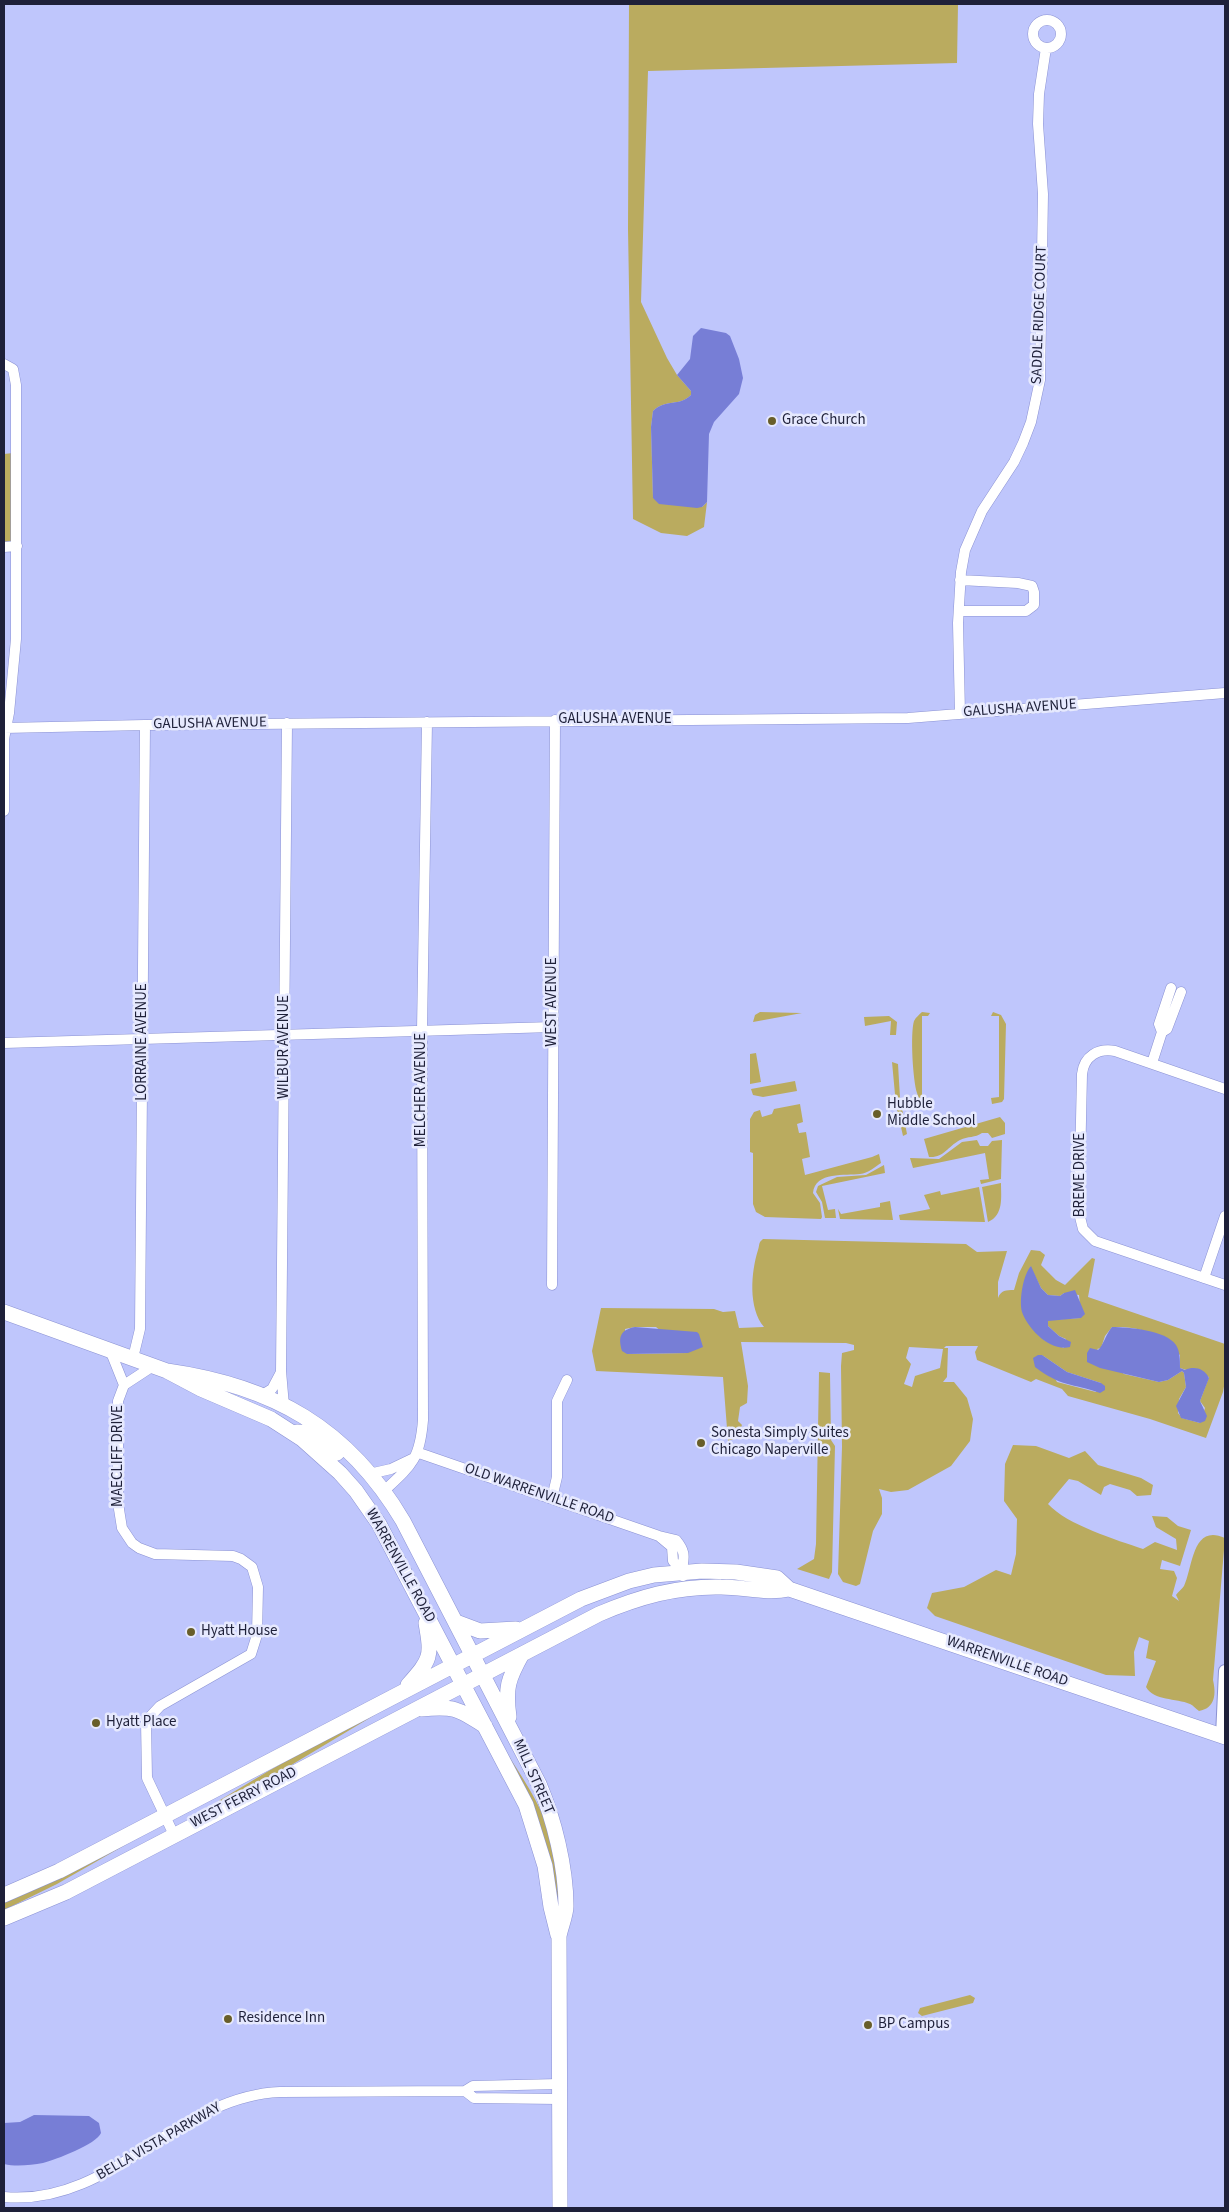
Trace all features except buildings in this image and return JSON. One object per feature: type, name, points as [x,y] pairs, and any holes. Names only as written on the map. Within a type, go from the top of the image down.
[{"type":"main road","name":"WARRENVILLE ROAD","points":[[4,1312],[160,1368],[201,1389],[271,1419],[290,1431],[330,1463],[365,1503],[379,1524],[454,1665],[594,1593],[637,1579],[683,1572],[720,1571],[757,1574],[777,1578],[789,1589],[1224,1736]]},
{"type":"main road","name":"WARRENVILLE ROAD","points":[[160,1368],[221,1380],[262,1395],[327,1432],[384,1491],[403,1521],[473,1656]]},
{"type":"main road","points":[[290,1431],[310,1433],[345,1460],[368,1485],[384,1491]]},
{"type":"main road","name":"WARRENVILLE ROAD","points":[[482,1674],[617,1606],[654,1594],[686,1588],[732,1587],[775,1592],[789,1589]]},
{"type":"main road","points":[[402,1692],[424,1667],[430,1651],[423,1607]]},
{"type":"main road","points":[[456,1622],[489,1632],[525,1628]]},
{"type":"main road","points":[[511,1728],[506,1690],[512,1672],[522,1653]]},
{"type":"main road","name":"MILL STREET","points":[[473,1656],[539,1784],[553,1825],[563,1873],[566,1907],[559,1936],[560,2208]]},
{"type":"main road","name":"WEST FERRY ROAD","points":[[4,1895],[43,1879],[454,1665]]},
{"type":"main road","name":"MILL STREET","points":[[454,1665],[534,1823],[545,1866],[551,1907],[559,1936]]},
{"type":"main road","name":"WEST FERRY ROAD","points":[[4,1918],[66,1892],[482,1674]]},
{"type":"main road","points":[[414,1710],[449,1707],[459,1710],[485,1726]]},
{"type":"street","name":"SADDLE RIDGE COURT","points":[[960,714],[959,611],[960,580],[965,550],[972,530],[982,511],[1014,462],[1023,443],[1037,401],[1040,380],[1043,194],[1038,132],[1039,94],[1046,48]]},
{"type":"street","points":[[4,364],[13,370],[16,385],[17,546],[16,639],[9,713],[4,740],[4,811]]},
{"type":"street","points":[[4,547],[17,546]]},
{"type":"street","points":[[959,611],[1026,611],[1034,605],[1035,601],[1032,586],[1018,583],[960,580]]},
{"type":"street","name":"GALUSHA AVENUE","points":[[5,728],[145,724],[908,718],[1225,693]]},
{"type":"street","name":"WEST AVENUE","points":[[552,1285],[555,720]]},
{"type":"street","name":"MELCHER AVENUE","points":[[417,1455],[422,1420],[422,1030],[427,722]]},
{"type":"street","name":"WILBUR AVENUE","points":[[284,1406],[281,1371],[287,723]]},
{"type":"street","name":"LORRAINE AVENUE","points":[[133,1358],[140,1329],[144,1039],[145,724]]},
{"type":"street","points":[[1152,1063],[1162,1032],[1167,1029],[1176,990]]},
{"type":"street","points":[[4,1043],[553,1027]]},
{"type":"street","name":"BREME DRIVE","points":[[1225,1089],[1152,1063],[1108,1050],[1094,1054],[1086,1061],[1082,1074],[1080,1220],[1084,1231],[1095,1241],[1225,1285]]},
{"type":"street","points":[[1204,1278],[1225,1216]]},
{"type":"street","name":"MAECLIFF DRIVE","points":[[110,1350],[124,1385],[118,1407],[118,1503],[120,1520],[127,1536],[139,1548],[155,1554],[233,1556],[252,1567],[257,1580],[257,1635],[251,1654],[160,1706],[146,1721],[147,1778],[174,1835]]},
{"type":"street","name":"MAECLIFF DRIVE","points":[[124,1385],[160,1368]]},
{"type":"street","points":[[262,1395],[272,1389],[281,1371]]},
{"type":"street","points":[[552,1498],[557,1477],[557,1401],[567,1380]]},
{"type":"street","points":[[369,1474],[391,1470],[417,1455]]},
{"type":"street","points":[[384,1491],[405,1472],[417,1455]]},
{"type":"street","name":"OLD WARRENVILLE ROAD","points":[[417,1455],[552,1498],[659,1536],[671,1538],[680,1545],[686,1561],[683,1572]]},
{"type":"street","points":[[683,1572],[686,1588]]},
{"type":"street","points":[[1224,1736],[1225,1670]]},
{"type":"street","name":"BELLA VISTA PARKWAY","points":[[4,2197],[34,2197],[54,2194],[80,2186],[115,2168],[215,2107],[240,2097],[274,2092],[465,2091],[473,2086],[559,2092]]},
{"type":"street","name":"BELLA VISTA PARKWAY","points":[[465,2091],[474,2098],[559,2092]]},
{"type":"shaded area","points":[[629,4],[958,4],[957,63],[648,71],[641,302],[667,358],[677,375],[691,391],[691,395],[686,399],[663,405],[653,411],[651,427],[653,498],[702,507],[707,502],[704,527],[687,536],[661,533],[633,519],[628,229]]},
{"type":"shaded area","points":[[13,453],[13,542],[4,543],[4,454]]},
{"type":"shaded area","points":[[760,1012],[802,1013],[753,1022],[755,1015]]},
{"type":"shaded area","points":[[922,1012],[930,1013],[928,1016],[922,1016],[922,1098],[930,1099],[929,1108],[923,1104],[918,1096],[913,1068],[913,1027],[914,1021]]},
{"type":"shaded area","points":[[993,1012],[1001,1015],[1006,1024],[1004,1099],[1002,1102],[992,1104],[991,1098],[999,1097],[999,1016],[991,1016]]},
{"type":"shaded area","points":[[889,1016],[897,1022],[896,1035],[890,1035],[891,1021],[865,1026],[864,1017]]},
{"type":"shaded area","points":[[756,1053],[761,1082],[750,1084],[750,1054]]},
{"type":"shaded area","points":[[892,1062],[898,1064],[900,1098],[907,1134],[903,1136],[896,1105]]},
{"type":"shaded area","points":[[795,1081],[797,1091],[763,1097],[753,1095],[751,1089]]},
{"type":"shaded area","points":[[800,1104],[803,1122],[797,1124],[799,1133],[806,1132],[810,1157],[802,1159],[805,1175],[879,1154],[881,1163],[863,1173],[832,1176],[819,1181],[813,1193],[820,1203],[821,1219],[765,1217],[756,1212],[753,1204],[753,1153],[750,1152],[750,1119],[754,1112],[760,1110],[762,1117],[772,1114],[774,1109]]},
{"type":"shaded area","points":[[1000,1117],[1005,1123],[1005,1134],[992,1138],[988,1133],[982,1133],[963,1139],[938,1156],[929,1157],[924,1139]]},
{"type":"shaded area","points":[[977,1140],[980,1146],[988,1146],[992,1141],[1002,1140],[1001,1179],[981,1184],[980,1180],[989,1179],[985,1153],[913,1168],[910,1158],[939,1159],[962,1142]]},
{"type":"shaded area","points":[[884,1165],[885,1173],[822,1186],[828,1210],[835,1209],[836,1218],[825,1218],[822,1202],[816,1192],[818,1186],[837,1177],[866,1175]]},
{"type":"shaded area","points":[[1001,1183],[999,1210],[997,1215],[988,1222],[982,1187]]},
{"type":"shaded area","points":[[979,1187],[985,1222],[900,1220],[899,1215],[930,1209],[924,1195],[940,1191],[941,1195]]},
{"type":"shaded area","points":[[890,1201],[893,1220],[840,1219],[838,1209],[841,1214],[880,1207],[880,1203]]},
{"type":"shaded area","points":[[761,1240],[966,1244],[977,1252],[1007,1251],[998,1282],[998,1298],[1004,1291],[1014,1290],[1019,1273],[1031,1250],[1040,1251],[1045,1255],[1041,1265],[1056,1280],[1065,1285],[1092,1258],[1095,1259],[1088,1297],[1225,1344],[1225,1381],[1223,1392],[1206,1438],[1150,1419],[1068,1396],[1062,1389],[1036,1379],[1031,1382],[977,1360],[975,1352],[978,1346],[946,1346],[944,1348],[948,1348],[947,1377],[943,1382],[954,1382],[967,1398],[973,1419],[970,1441],[951,1466],[908,1490],[891,1492],[879,1489],[882,1498],[882,1514],[873,1531],[860,1584],[856,1586],[843,1582],[838,1574],[842,1447],[841,1366],[842,1353],[854,1350],[854,1345],[846,1343],[741,1342],[748,1386],[747,1403],[740,1407],[738,1421],[742,1425],[736,1438],[728,1441],[723,1377],[596,1371],[592,1351],[601,1308],[714,1309],[723,1312],[735,1311],[739,1328],[764,1327],[755,1310],[752,1290],[754,1269]],"holes":[[[1030,1266],[1041,1288],[1048,1295],[1060,1296],[1064,1293],[1079,1295],[1081,1318],[1048,1320],[1048,1326],[1059,1336],[1066,1339],[1064,1348],[1044,1340]],[[656,1327],[688,1353],[627,1354],[625,1329]],[[1112,1327],[1142,1330],[1163,1342],[1180,1355],[1180,1368],[1209,1377],[1200,1401],[1205,1408],[1200,1423],[1182,1418],[1178,1413],[1179,1399],[1186,1387],[1182,1371],[1168,1380],[1159,1382],[1124,1374],[1097,1349],[1101,1348],[1105,1336]],[[909,1347],[943,1349],[940,1368],[915,1376],[912,1387],[904,1384],[911,1364],[906,1358]],[[1042,1355],[1067,1372],[1101,1383],[1096,1392],[1057,1382]]]},
{"type":"shaded area","points":[[819,1372],[830,1373],[831,1440],[835,1446],[832,1572],[829,1579],[797,1569],[814,1559],[816,1544]]},
{"type":"shaded area","points":[[1013,1445],[1036,1446],[1069,1458],[1085,1451],[1098,1465],[1141,1478],[1153,1485],[1151,1495],[1137,1496],[1130,1490],[1110,1484],[1104,1487],[1101,1495],[1078,1481],[1069,1479],[1048,1504],[1067,1519],[1143,1549],[1155,1542],[1177,1550],[1176,1539],[1156,1527],[1152,1516],[1167,1517],[1178,1526],[1191,1530],[1180,1566],[1162,1560],[1160,1569],[1174,1571],[1177,1578],[1172,1596],[1179,1601],[1176,1595],[1184,1586],[1192,1559],[1200,1542],[1206,1536],[1214,1535],[1225,1538],[1213,1680],[1214,1695],[1209,1707],[1199,1711],[1190,1704],[1160,1697],[1150,1692],[1146,1687],[1156,1661],[1146,1658],[1149,1641],[1139,1637],[1134,1652],[1135,1676],[1106,1675],[935,1616],[927,1608],[932,1593],[964,1587],[996,1570],[1011,1575],[1016,1554],[1017,1519],[1004,1501],[1005,1464]]},
{"type":"shaded area","points":[[388,1707],[273,1776],[202,1814],[201,1812],[293,1757]]},
{"type":"shaded area","points":[[505,1750],[524,1779],[549,1832],[557,1880],[559,1928]]},
{"type":"shaded area","points":[[141,1836],[57,1884],[4,1910],[4,1903]]},
{"type":"shaded area","points":[[970,1995],[975,1998],[973,2003],[922,2016],[918,2013],[920,2008]]},
{"type":"water","points":[[701,328],[726,333],[730,336],[739,359],[743,378],[739,394],[714,422],[709,434],[707,502],[702,507],[697,508],[659,504],[653,498],[651,427],[653,411],[663,405],[682,401],[691,395],[691,391],[677,375],[690,359],[693,336]]},
{"type":"water","points":[[1031,1266],[1041,1288],[1048,1295],[1060,1296],[1075,1290],[1085,1314],[1081,1318],[1048,1321],[1048,1326],[1059,1336],[1071,1342],[1070,1347],[1062,1348],[1048,1343],[1035,1332],[1025,1319],[1021,1307],[1021,1295],[1026,1275]]},
{"type":"water","points":[[635,1327],[697,1332],[703,1347],[688,1353],[627,1354],[622,1351],[620,1338],[623,1332]]},
{"type":"water","points":[[1112,1327],[1146,1330],[1164,1336],[1177,1347],[1180,1356],[1180,1368],[1185,1370],[1195,1368],[1202,1370],[1207,1375],[1209,1378],[1200,1401],[1207,1416],[1205,1421],[1200,1423],[1181,1418],[1176,1406],[1186,1387],[1182,1371],[1168,1380],[1159,1382],[1100,1368],[1087,1362],[1087,1353],[1090,1348],[1098,1350]]},
{"type":"water","points":[[1042,1355],[1067,1372],[1101,1383],[1105,1386],[1105,1390],[1100,1393],[1052,1378],[1035,1367],[1033,1358]]},
{"type":"water","points":[[34,2115],[89,2116],[99,2123],[101,2133],[84,2147],[43,2163],[24,2165],[4,2164],[4,2123],[20,2122]]},
{"type":"place","name":"Grace Church","points":[[772,421]]},
{"type":"place","name":"Hubble Middle School","points":[[877,1114]]},
{"type":"place","name":"Sonesta Simply Suites Chicago Naperville","points":[[701,1443]]},
{"type":"place","name":"Hyatt House","points":[[191,1632]]},
{"type":"place","name":"Hyatt Place","points":[[96,1723]]},
{"type":"place","name":"Residence Inn","points":[[228,2019]]},
{"type":"place","name":"BP Campus","points":[[868,2025]]}]
